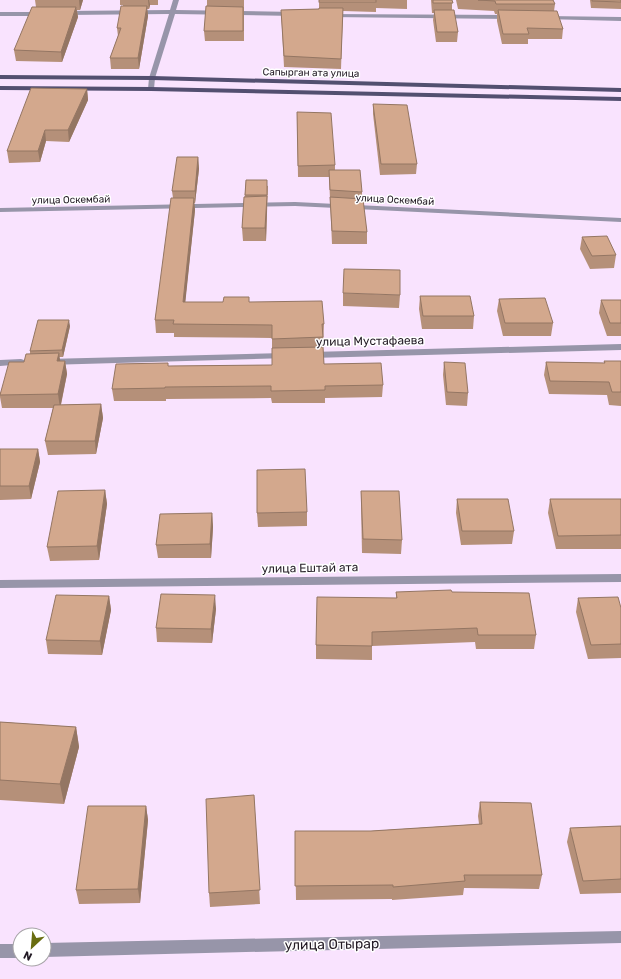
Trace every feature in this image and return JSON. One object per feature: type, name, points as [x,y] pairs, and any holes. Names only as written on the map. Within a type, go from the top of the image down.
[{"type":"main road","name":"Сапырган ата улица","points":[[0,77],[152,78],[621,90]]},
{"type":"main road","name":"Сапырган ата улица","points":[[0,88],[150,88],[621,99]]},
{"type":"street","points":[[150,88],[171,12],[176,0]]},
{"type":"street","points":[[62,14],[171,12],[305,14]]},
{"type":"street","points":[[0,14],[47,14]]},
{"type":"street","points":[[321,14],[518,17]]},
{"type":"street","points":[[542,18],[621,19]]},
{"type":"street","name":"улица Оскембай","points":[[0,210],[295,204],[621,220]]},
{"type":"street","name":"улица Мустафаева","points":[[0,363],[621,347]]},
{"type":"street","name":"улица Ештай ата","points":[[0,584],[621,578]]},
{"type":"street","name":"улица Отырар","points":[[52,950],[621,937]]},
{"type":"street","points":[[0,951],[12,951]]},
{"type":"building","points":[[319,0],[376,0],[376,2],[319,2]]},
{"type":"building","points":[[433,0],[452,0],[453,3],[433,3]]},
{"type":"building","points":[[478,0],[553,0],[555,4],[496,4],[495,1]]},
{"type":"building","points":[[621,0],[621,2],[592,1]]},
{"type":"building","points":[[121,6],[147,6],[138,58],[110,58],[121,28],[117,28]]},
{"type":"building","points":[[206,6],[243,7],[243,31],[204,31]]},
{"type":"building","points":[[32,7],[76,7],[61,52],[14,50]]},
{"type":"building","points":[[343,8],[341,59],[284,56],[281,10]]},
{"type":"building","points":[[434,10],[454,10],[458,32],[437,32]]},
{"type":"building","points":[[498,10],[557,11],[563,29],[527,28],[529,34],[503,34]]},
{"type":"building","points":[[31,88],[87,89],[68,130],[45,130],[38,151],[7,151]]},
{"type":"building","points":[[373,104],[407,105],[417,164],[381,164]]},
{"type":"building","points":[[297,112],[331,113],[335,165],[298,166]]},
{"type":"building","points":[[177,157],[198,157],[195,191],[172,191]]},
{"type":"building","points":[[329,170],[360,170],[362,192],[330,190]]},
{"type":"building","points":[[246,180],[267,180],[267,195],[245,195]]},
{"type":"building","points":[[267,196],[265,228],[242,228],[244,197]]},
{"type":"building","points":[[330,197],[363,199],[367,232],[332,231]]},
{"type":"building","points":[[171,198],[194,198],[183,302],[223,302],[224,297],[249,297],[249,302],[322,301],[324,324],[322,324],[323,337],[272,339],[272,325],[173,324],[174,320],[155,320]]},
{"type":"building","points":[[607,236],[616,255],[592,256],[582,237]]},
{"type":"building","points":[[344,269],[400,270],[400,295],[343,293]]},
{"type":"building","points":[[420,296],[470,296],[474,316],[423,316]]},
{"type":"building","points":[[545,298],[553,323],[505,323],[499,299]]},
{"type":"building","points":[[601,300],[621,300],[621,323],[610,323]]},
{"type":"building","points":[[38,320],[69,320],[62,350],[30,351]]},
{"type":"building","points":[[323,347],[324,364],[381,363],[383,385],[325,386],[325,390],[271,391],[271,386],[112,389],[116,364],[168,363],[168,366],[272,365],[272,348]]},
{"type":"building","points":[[59,353],[57,361],[65,361],[58,394],[0,395],[9,362],[24,362],[26,354]]},
{"type":"building","points":[[604,361],[621,361],[621,392],[612,392],[609,382],[550,381],[546,362],[605,363]]},
{"type":"building","points":[[444,362],[465,363],[468,393],[447,392]]},
{"type":"building","points":[[101,404],[95,441],[45,441],[54,405]]},
{"type":"building","points":[[0,449],[38,449],[29,486],[0,486]]},
{"type":"building","points":[[305,469],[307,512],[257,513],[257,470]]},
{"type":"building","points":[[105,490],[97,546],[47,547],[58,491]]},
{"type":"building","points":[[361,491],[399,491],[402,540],[363,539]]},
{"type":"building","points":[[457,499],[508,499],[514,531],[462,531]]},
{"type":"building","points":[[550,499],[621,499],[621,535],[558,536]]},
{"type":"building","points":[[212,513],[210,544],[156,545],[160,514]]},
{"type":"building","points":[[451,590],[452,592],[529,593],[536,635],[478,635],[477,628],[372,632],[372,646],[316,645],[317,597],[397,598],[396,592]]},
{"type":"building","points":[[161,594],[215,595],[211,629],[156,628]]},
{"type":"building","points":[[56,595],[109,596],[100,641],[46,640]]},
{"type":"building","points":[[618,597],[621,608],[621,644],[591,645],[578,598]]},
{"type":"building","points":[[0,722],[76,727],[60,784],[0,780]]},
{"type":"building","points":[[254,795],[260,890],[209,893],[206,799]]},
{"type":"building","points":[[480,802],[531,803],[542,875],[464,875],[465,881],[393,887],[393,885],[295,886],[295,831],[371,831],[482,824]]},
{"type":"building","points":[[88,806],[146,806],[138,889],[76,890]]},
{"type":"building","points":[[621,826],[621,879],[583,881],[570,828]]}]
